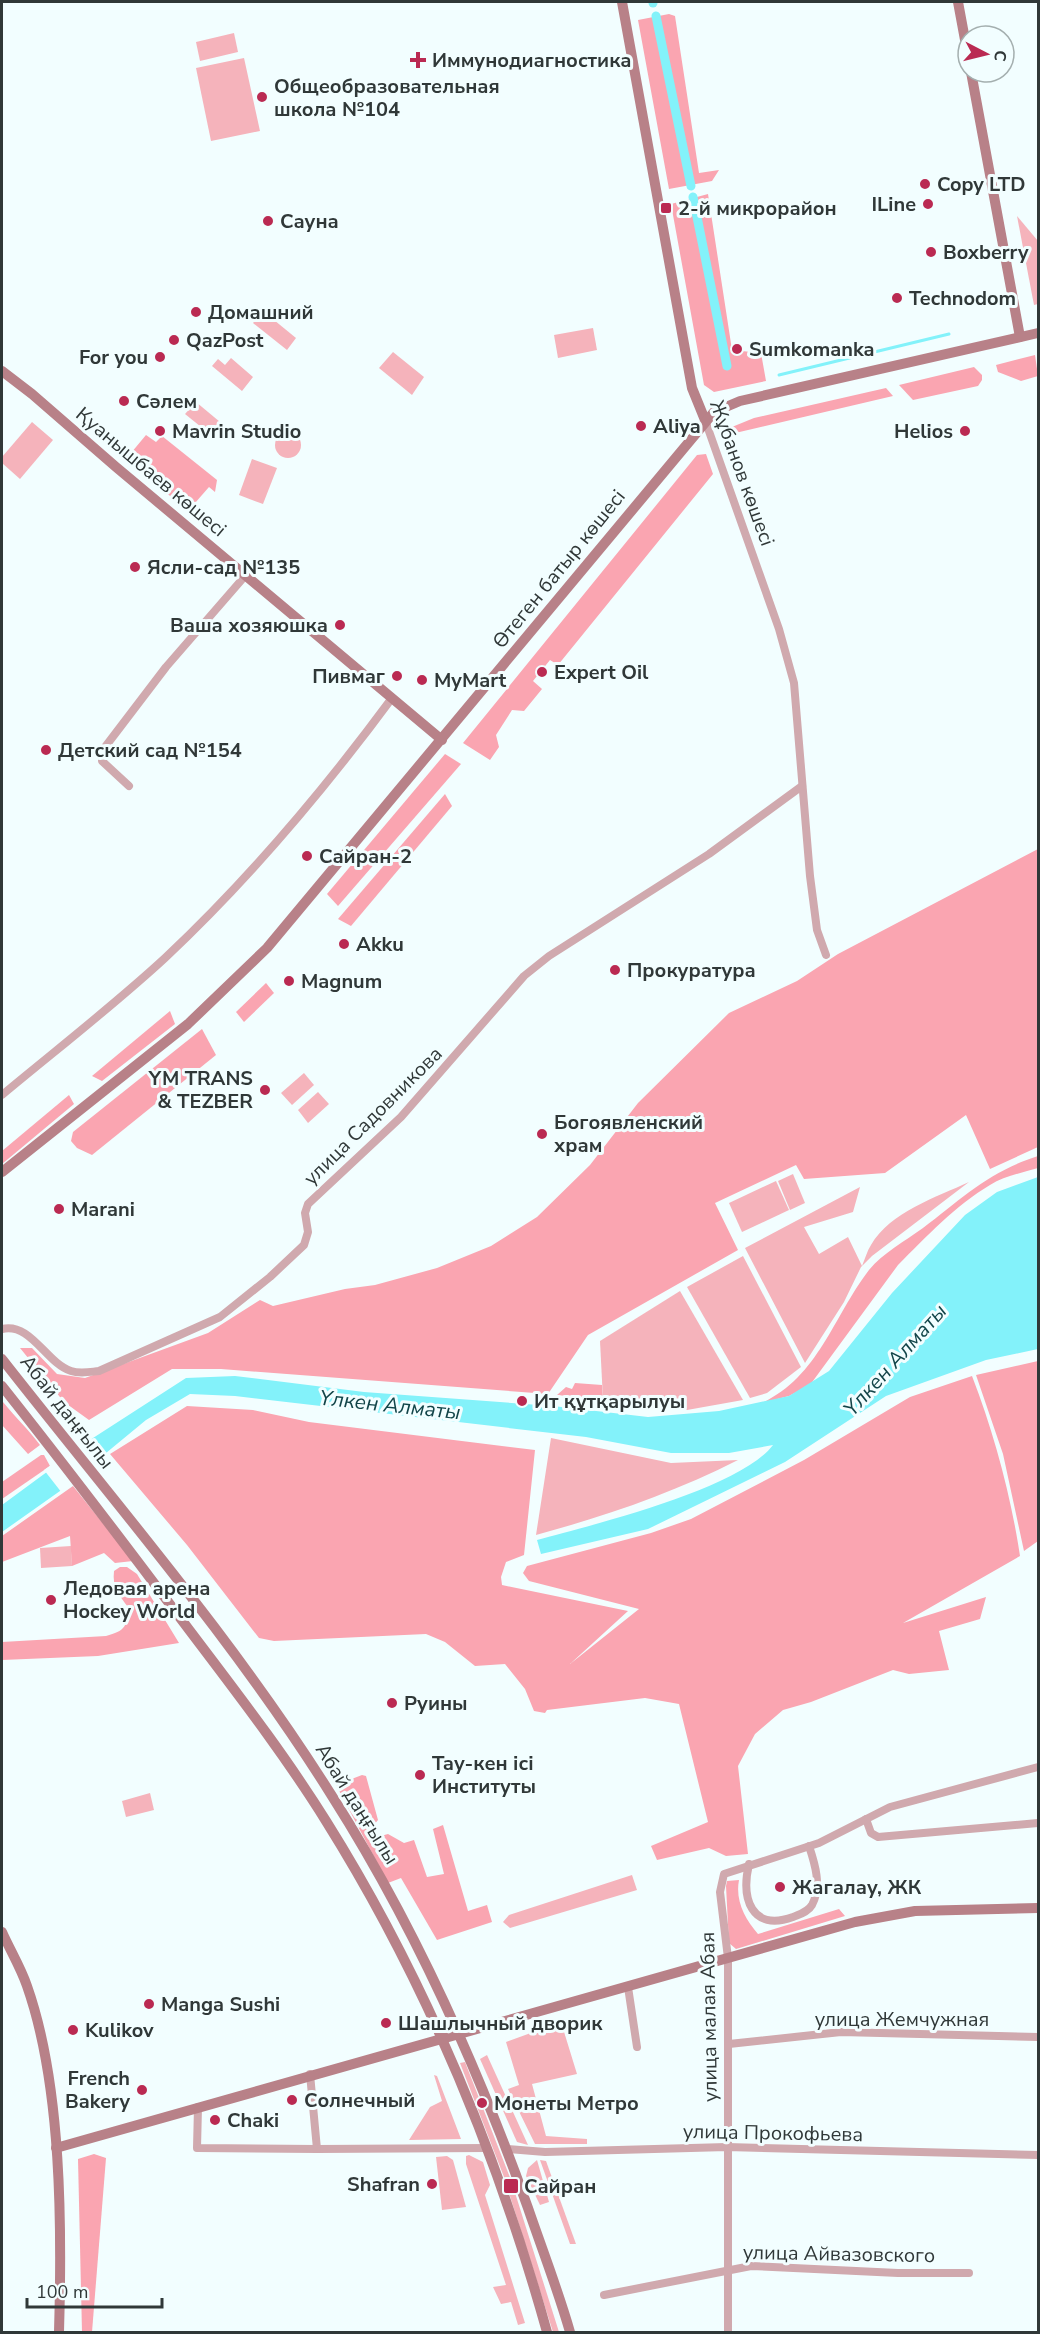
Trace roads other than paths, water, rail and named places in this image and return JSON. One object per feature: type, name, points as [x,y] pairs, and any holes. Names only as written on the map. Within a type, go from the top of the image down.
[{"type":"main road","name":"Жұбанов көшесі","points":[[622,2],[692,388],[705,420]]},
{"type":"main road","points":[[958,2],[962,24]]},
{"type":"main road","points":[[973,84],[1020,337]]},
{"type":"main road","points":[[705,420],[714,412],[740,401],[1038,333]]},
{"type":"main road","name":"Қуанышбаев көшесі","points":[[2,371],[442,740]]},
{"type":"main road","name":"Өтеген батыр көшесі","points":[[2,1172],[188,1024],[267,948],[442,740],[705,420]]},
{"type":"main road","name":"Абай даңғылы","points":[[2,1359],[197,1605],[279,1716],[326,1785],[390,1893],[459,2033],[507,2149],[570,2332]]},
{"type":"main road","name":"Абай даңғылы","points":[[2,1386],[263,1729],[326,1820],[414,1979],[441,2037],[487,2148],[547,2332]]},
{"type":"main road","points":[[56,2148],[441,2037],[879,1917],[915,1911],[1038,1908]]},
{"type":"main road","points":[[2,1932],[27,1986],[35,2012],[49,2082],[56,2148],[59,2332]]},
{"type":"street","name":"Жұбанов көшесі","points":[[705,420],[794,682],[814,913],[825,955]]},
{"type":"street","points":[[129,786],[102,761],[102,751],[165,667],[245,576]]},
{"type":"street","points":[[2,1095],[149,972],[246,877],[364,736],[392,698]]},
{"type":"street","name":"улица Садовникова","points":[[2,1329],[20,1331],[63,1368],[82,1373],[99,1371],[220,1317],[270,1277],[304,1245],[308,1232],[305,1213],[308,1204],[401,1117],[525,976],[549,956],[709,854],[802,786]]},
{"type":"street","points":[[809,1846],[817,1878],[816,1894],[812,1906],[805,1912],[783,1920],[765,1919],[756,1915],[750,1906],[746,1892],[749,1864],[809,1846],[891,1807],[1038,1767]]},
{"type":"street","points":[[866,1820],[871,1833],[878,1837],[1038,1823]]},
{"type":"street","name":"улица малая Абая","points":[[728,2332],[728,1958],[720,1881],[724,1874],[749,1864]]},
{"type":"street","points":[[628,1987],[636,2047]]},
{"type":"street","name":"улица Жемчужная","points":[[729,2044],[841,2032],[1038,2037]]},
{"type":"street","points":[[310,2074],[317,2149]]},
{"type":"street","points":[[198,2107],[197,2148],[487,2148]]},
{"type":"street","name":"улица Прокофьева","points":[[507,2149],[545,2152],[727,2147],[1038,2155]]},
{"type":"street","name":"улица Айвазовского","points":[[604,2295],[751,2266],[898,2273],[969,2273]]},
{"type":"water","name":"Үлкен Алматы","points":[[1038,1177],[1038,1349],[986,1360],[886,1396],[785,1462],[648,1529],[541,1554],[537,1540],[627,1515],[698,1490],[756,1461],[773,1445],[729,1453],[671,1453],[586,1437],[235,1396],[190,1394],[146,1420],[60,1491],[2,1532],[2,1505],[93,1438],[186,1378],[235,1376],[364,1392],[553,1406],[648,1417],[719,1411],[789,1396],[829,1371],[892,1293],[965,1215],[997,1192]]},
{"type":"waterway","points":[[656,16],[691,186]]},
{"type":"waterway","points":[[693,197],[727,366]]},
{"type":"waterway","points":[[779,375],[949,334]]},
{"type":"place","name":"Иммунодиагностика","points":[[418,60]]},
{"type":"place","name":"Общеобразовательная школа №104","points":[[262,97]]},
{"type":"place","name":"Copy LTD","points":[[925,184]]},
{"type":"place","name":"ILine","points":[[928,204]]},
{"type":"place","name":"2-й микрорайон","points":[[666,208]]},
{"type":"place","name":"Сауна","points":[[268,221]]},
{"type":"place","name":"Boxberry","points":[[931,252]]},
{"type":"place","name":"Technodom","points":[[897,298]]},
{"type":"place","name":"Домашний","points":[[196,312]]},
{"type":"place","name":"QazPost","points":[[174,340]]},
{"type":"place","name":"Sumkomanka","points":[[737,349]]},
{"type":"place","name":"For you","points":[[160,357]]},
{"type":"place","name":"Cәлем","points":[[124,401]]},
{"type":"place","name":"Aliya","points":[[641,426]]},
{"type":"place","name":"Mavrin Studio","points":[[160,431]]},
{"type":"place","name":"Helios","points":[[965,431]]},
{"type":"place","name":"Ясли-сад №135","points":[[135,567]]},
{"type":"place","name":"Ваша хозяюшка","points":[[340,625]]},
{"type":"place","name":"Expert Oil","points":[[542,672]]},
{"type":"place","name":"Пивмаг","points":[[397,676]]},
{"type":"place","name":"MyMart","points":[[422,680]]},
{"type":"place","name":"Детский сад №154","points":[[46,750]]},
{"type":"place","name":"Сайран-2","points":[[307,856]]},
{"type":"place","name":"Akku","points":[[344,944]]},
{"type":"place","name":"Прокуратура","points":[[615,970]]},
{"type":"place","name":"Magnum","points":[[289,981]]},
{"type":"place","name":"YM TRANS & TEZBER","points":[[265,1090]]},
{"type":"place","name":"Богоявленский храм","points":[[542,1134]]},
{"type":"place","name":"Marani","points":[[59,1209]]},
{"type":"place","name":"Ит құтқарылуы","points":[[522,1401]]},
{"type":"place","name":"Ледовая арена Hockey World","points":[[51,1600]]},
{"type":"place","name":"Руины","points":[[392,1703]]},
{"type":"place","name":"Тау-кен ісі Институты","points":[[420,1775]]},
{"type":"place","name":"Жагалау, ЖК","points":[[780,1887]]},
{"type":"place","name":"Manga Sushi","points":[[149,2004]]},
{"type":"place","name":"Шашлычный дворик","points":[[386,2023]]},
{"type":"place","name":"Kulikov","points":[[73,2030]]},
{"type":"place","name":"French Bakery","points":[[142,2090]]},
{"type":"place","name":"Солнечный","points":[[292,2100]]},
{"type":"place","name":"Монеты Метро","points":[[482,2103]]},
{"type":"place","name":"Chaki","points":[[215,2120]]},
{"type":"place","name":"Shafran","points":[[432,2184]]},
{"type":"place","name":"Сайран","points":[[511,2186]]}]
